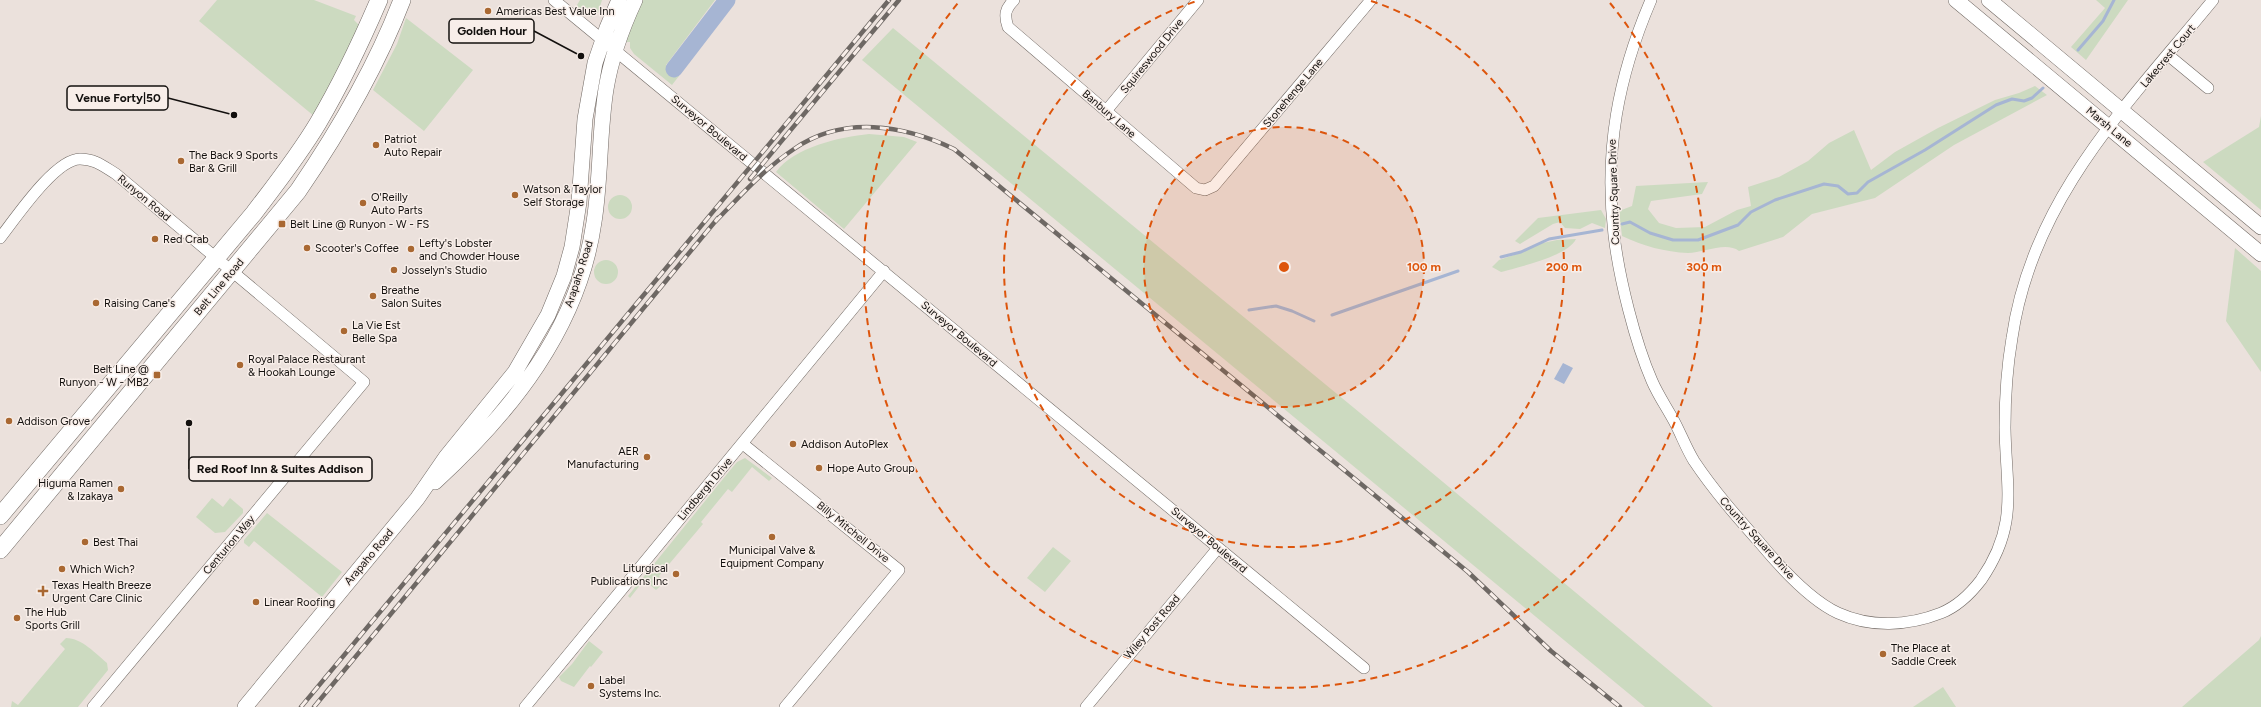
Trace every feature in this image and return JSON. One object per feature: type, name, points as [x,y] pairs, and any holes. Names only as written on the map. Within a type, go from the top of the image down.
[{"type":"main road","name":"Belt Line Road","points":[[0,516],[254,213],[284,174],[317,125],[340,84],[379,0]]},
{"type":"main road","name":"Belt Line Road","points":[[0,550],[298,191],[372,70],[402,0]]},
{"type":"main road","name":"Arapaho Road","points":[[245,707],[417,500],[446,456],[498,393],[530,348],[548,315],[564,276],[572,247],[579,202],[585,119],[595,63],[619,0]]},
{"type":"main road","name":"Arapaho Road","points":[[417,500],[458,462],[505,411],[528,382],[547,353],[565,317],[588,251],[596,209],[606,88],[615,51],[635,0]]},
{"type":"main road","name":"Marsh Lane","points":[[1956,0],[2261,254]]},
{"type":"main road","name":"Marsh Lane","points":[[1989,0],[2261,227]]},
{"type":"main road","points":[[340,84],[358,94]]},
{"type":"main road","points":[[572,247],[588,251]]},
{"type":"main road","points":[[94,437],[90,428],[93,418],[114,392],[117,377]]},
{"type":"main road","points":[[60,478],[57,467],[82,435],[84,429],[83,417]]},
{"type":"street","name":"Surveyor Boulevard","points":[[554,0],[1364,668]]},
{"type":"street","name":"Banbury Lane","points":[[1014,0],[1008,6],[1004,17],[1008,27],[1196,188],[1205,190],[1214,186]]},
{"type":"street","name":"Squireswood Drive","points":[[1106,112],[1198,0]]},
{"type":"street","name":"Stonehenge Lane","points":[[1214,186],[1371,0]]},
{"type":"street","name":"Country Square Drive","points":[[1651,0],[1632,49],[1619,94],[1612,134],[1614,234],[1619,266],[1639,342],[1652,380],[1692,458],[1741,523],[1788,574],[1823,603],[1844,615],[1870,622],[1894,625],[1944,612],[1975,587],[1997,555],[2006,527],[2009,508],[2005,426],[2007,379],[2012,336],[2022,289],[2037,244],[2061,196],[2072,177],[2122,112]]},
{"type":"street","name":"Lakecrest Court","points":[[2122,112],[2213,0]]},
{"type":"street","points":[[2168,55],[2208,88]]},
{"type":"street","name":"Runyon Road","points":[[0,238],[49,178],[59,168],[78,159],[96,161],[116,174],[364,382]]},
{"type":"street","name":"Lindbergh Drive","points":[[525,707],[884,272]]},
{"type":"street","name":"Centurion Way","points":[[93,707],[364,382]]},
{"type":"street","name":"Billy Mitchell Drive","points":[[743,444],[899,570],[785,707]]},
{"type":"street","name":"Wiley Post Road","points":[[1086,707],[1218,548]]},
{"type":"green space","points":[[217,0],[314,0],[356,16],[354,20],[361,27],[314,116],[199,21]]},
{"type":"green space","points":[[580,0],[602,0],[598,13],[592,14],[592,17],[587,15],[579,9],[577,5]]},
{"type":"green space","points":[[640,0],[715,0],[666,65],[679,76],[672,85],[634,54],[630,48],[630,42],[627,42],[626,39]]},
{"type":"green space","points":[[2096,0],[2128,0],[2086,60],[2071,47],[2105,8]]},
{"type":"green space","points":[[406,18],[473,70],[424,131],[373,90],[397,44]]},
{"type":"green space","points":[[893,28],[1365,417],[1713,707],[1645,707],[862,60]]},
{"type":"green space","points":[[2035,86],[2047,95],[1954,145],[1875,198],[1812,214],[1783,237],[1739,251],[1734,248],[1721,247],[1688,253],[1654,248],[1622,236],[1619,211],[1632,206],[1636,186],[1708,182],[1702,194],[1651,201],[1648,209],[1659,223],[1676,228],[1705,227],[1737,210],[1751,206],[1748,187],[1779,177],[1808,161],[1829,143],[1854,130],[1871,170],[1895,152],[1938,128],[1995,100],[2019,93]]},
{"type":"green space","points":[[2261,116],[2261,210],[2203,162],[2259,127]]},
{"type":"green space","points":[[869,134],[904,137],[917,142],[844,229],[776,172],[784,163],[794,156],[818,145]]},
{"type":"green space","points":[[620,195],[629,198],[632,207],[629,216],[620,219],[611,216],[608,207],[611,198]]},
{"type":"green space","points":[[1601,210],[1606,219],[1605,228],[1592,223],[1580,229],[1565,228],[1560,222],[1553,224],[1520,244],[1515,241],[1538,218]]},
{"type":"green space","points":[[1576,239],[1571,245],[1554,256],[1531,264],[1501,272],[1492,267],[1499,260],[1520,253],[1538,244],[1557,240]]},
{"type":"green space","points":[[2235,248],[2261,271],[2261,372],[2226,321]]},
{"type":"green space","points":[[606,260],[614,264],[618,272],[614,280],[606,284],[598,280],[594,272],[598,264]]},
{"type":"green space","points":[[745,458],[772,478],[769,481],[752,467],[732,492],[728,489],[701,522],[703,524],[659,576],[665,582],[656,590],[644,580],[630,598],[628,596],[727,474],[737,462]]},
{"type":"green space","points":[[212,498],[223,507],[230,498],[243,509],[243,513],[225,532],[215,533],[196,517]]},
{"type":"green space","points":[[267,513],[342,572],[322,597],[254,541],[249,547],[244,543],[244,540]]},
{"type":"green space","points":[[1053,547],[1071,561],[1045,592],[1027,578]]},
{"type":"green space","points":[[2261,636],[2261,707],[2182,707],[2259,640]]},
{"type":"green space","points":[[66,638],[78,641],[88,647],[107,663],[108,670],[78,707],[11,707],[12,701],[18,705],[65,649],[60,644]]},
{"type":"green space","points":[[589,641],[603,652],[574,687],[561,681],[559,677],[572,664]]},
{"type":"green space","points":[[1943,687],[1956,707],[1913,707]]},
{"type":"water","points":[[1563,363],[1573,368],[1564,384],[1554,379]]},
{"type":"waterway","points":[[674,69],[727,0]]},
{"type":"waterway","points":[[2078,50],[2103,21],[2114,0]]},
{"type":"waterway","points":[[1622,224],[1630,222],[1650,233],[1673,240],[1698,240],[1738,225],[1751,212],[1775,200],[1824,184],[1838,186],[1848,194],[1857,193],[1868,182],[1925,150],[1996,105],[2012,99],[2024,101],[2032,98],[2043,88]]},
{"type":"waterway","points":[[1501,257],[1521,252],[1549,239],[1602,230]]},
{"type":"waterway","points":[[1332,315],[1458,271]]},
{"type":"waterway","points":[[1249,310],[1276,306],[1292,311],[1314,321]]},
{"type":"railway","points":[[301,707],[889,0]]},
{"type":"railway","points":[[750,179],[899,0]]},
{"type":"railway","points":[[715,222],[753,183],[783,157],[813,138],[833,131],[874,127],[894,129],[915,134],[954,149],[1468,572],[1551,651],[1620,707]]},
{"type":"railway","points":[[314,707],[718,218]]},
{"type":"place","name":"Americas Best Value Inn","points":[[488,11]]},
{"type":"place","name":"Golden Hour","points":[[581,56]]},
{"type":"place","name":"Venue Forty|50","points":[[234,115]]},
{"type":"place","name":"Patriot Auto Repair","points":[[376,145]]},
{"type":"place","name":"The Back 9 Sports Bar & Grill","points":[[181,161]]},
{"type":"place","name":"Watson & Taylor Self Storage","points":[[515,195]]},
{"type":"place","name":"O'Reilly Auto Parts","points":[[363,203]]},
{"type":"place","name":"Belt Line @ Runyon - W - FS","points":[[282,224]]},
{"type":"place","name":"Red Crab","points":[[155,239]]},
{"type":"place","name":"Scooter's Coffee","points":[[307,248]]},
{"type":"place","name":"Lefty's Lobster and Chowder House","points":[[411,249]]},
{"type":"place","name":"Josselyn's Studio","points":[[394,270]]},
{"type":"place","name":"Breathe Salon Suites","points":[[373,296]]},
{"type":"place","name":"Raising Cane's","points":[[96,303]]},
{"type":"place","name":"La Vie Est Belle Spa","points":[[344,331]]},
{"type":"place","name":"Royal Palace Restaurant & Hookah Lounge","points":[[240,365]]},
{"type":"place","name":"Belt Line @ Runyon - W - MB2","points":[[157,375]]},
{"type":"place","name":"Addison Grove","points":[[9,421]]},
{"type":"place","name":"Red Roof Inn & Suites Addison","points":[[189,423]]},
{"type":"place","name":"Addison AutoPlex","points":[[793,444]]},
{"type":"place","name":"AER Manufacturing","points":[[647,457]]},
{"type":"place","name":"Hope Auto Group","points":[[819,468]]},
{"type":"place","name":"Higuma Ramen & Izakaya","points":[[121,489]]},
{"type":"place","name":"Municipal Valve & Equipment Company","points":[[772,537]]},
{"type":"place","name":"Best Thai","points":[[85,542]]},
{"type":"place","name":"Which Wich?","points":[[62,569]]},
{"type":"place","name":"Liturgical Publications Inc","points":[[676,574]]},
{"type":"place","name":"Texas Health Breeze Urgent Care Clinic","points":[[43,591]]},
{"type":"place","name":"Linear Roofing","points":[[256,602]]},
{"type":"place","name":"The Hub Sports Grill","points":[[17,618]]},
{"type":"place","name":"The Place at Saddle Creek","points":[[1883,654]]},
{"type":"place","name":"Label Systems Inc.","points":[[591,686]]}]
